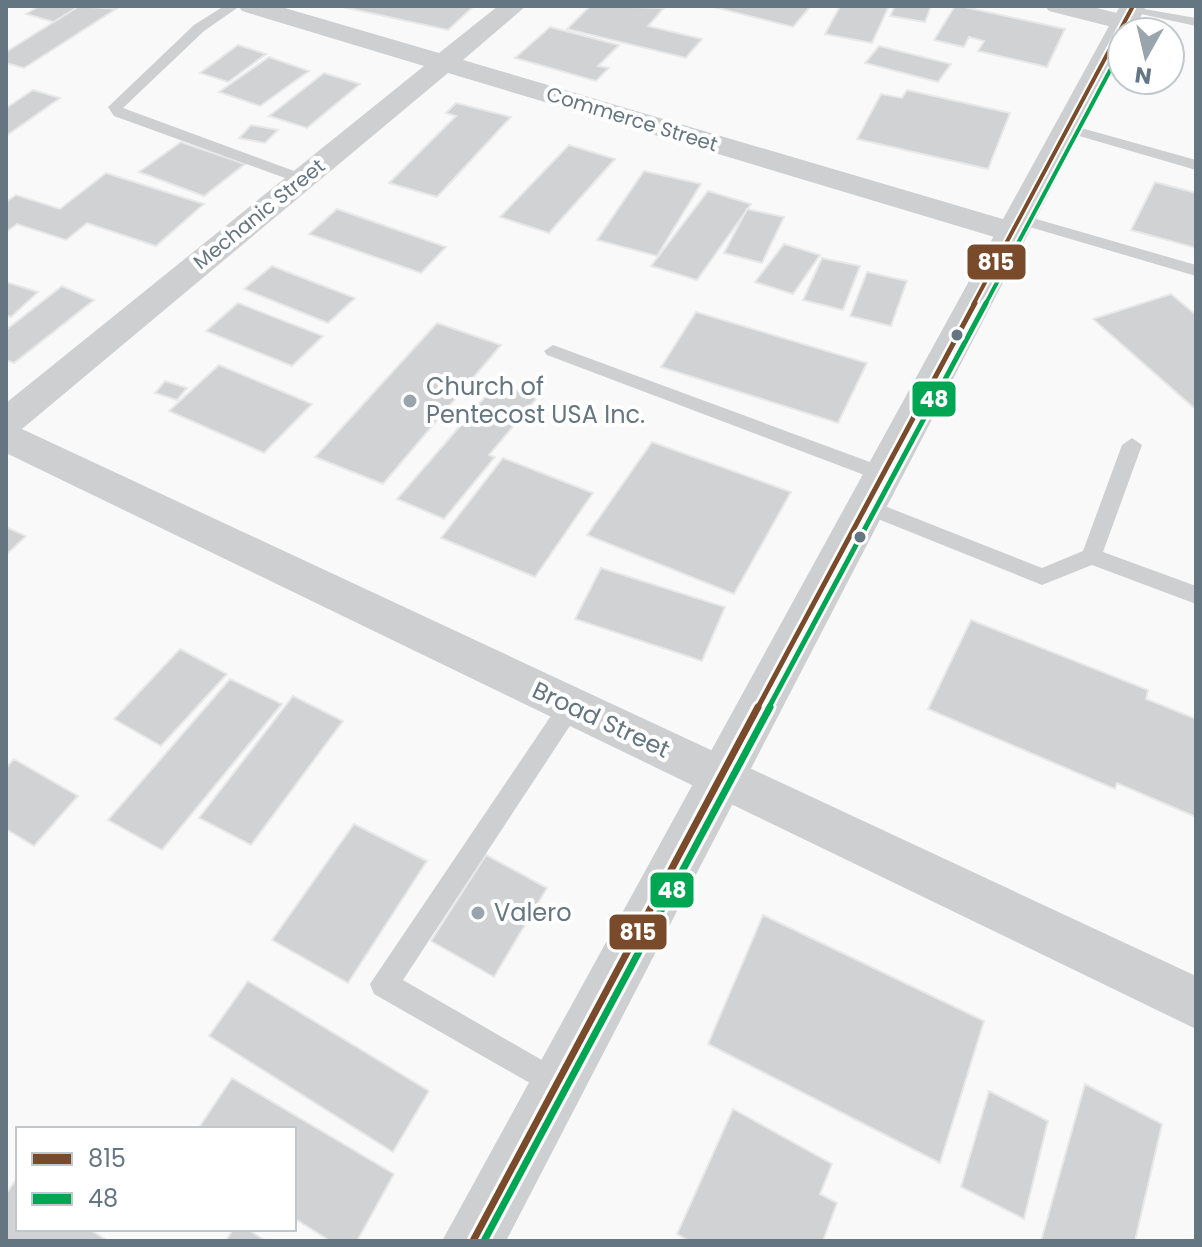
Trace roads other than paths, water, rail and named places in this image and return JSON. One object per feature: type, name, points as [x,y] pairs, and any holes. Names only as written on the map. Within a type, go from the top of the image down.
[{"type":"street","name":"Commerce Street","points":[[251,6],[1015,226]]},
{"type":"street","name":"Mechanic Street","points":[[6,423],[513,6]]},
{"type":"street","points":[[473,1241],[1130,12],[1058,6]]},
{"type":"street","name":"Broad Street","points":[[6,437],[1196,1003]]},
{"type":"lane","points":[[233,6],[199,28],[115,107],[119,113],[302,179]]},
{"type":"lane","points":[[1130,12],[1196,22]]},
{"type":"lane","points":[[1067,128],[1196,165]]},
{"type":"lane","points":[[1015,226],[1196,271]]},
{"type":"lane","points":[[553,351],[873,490],[1042,577],[1091,556],[1196,595]]},
{"type":"lane","points":[[1091,556],[1132,445]]},
{"type":"lane","points":[[556,1084],[384,984],[571,705]]},
{"type":"place","name":"Church of Pentecost USA Inc.","points":[[410,401]]},
{"type":"place","name":"Valero","points":[[478,913]]}]
